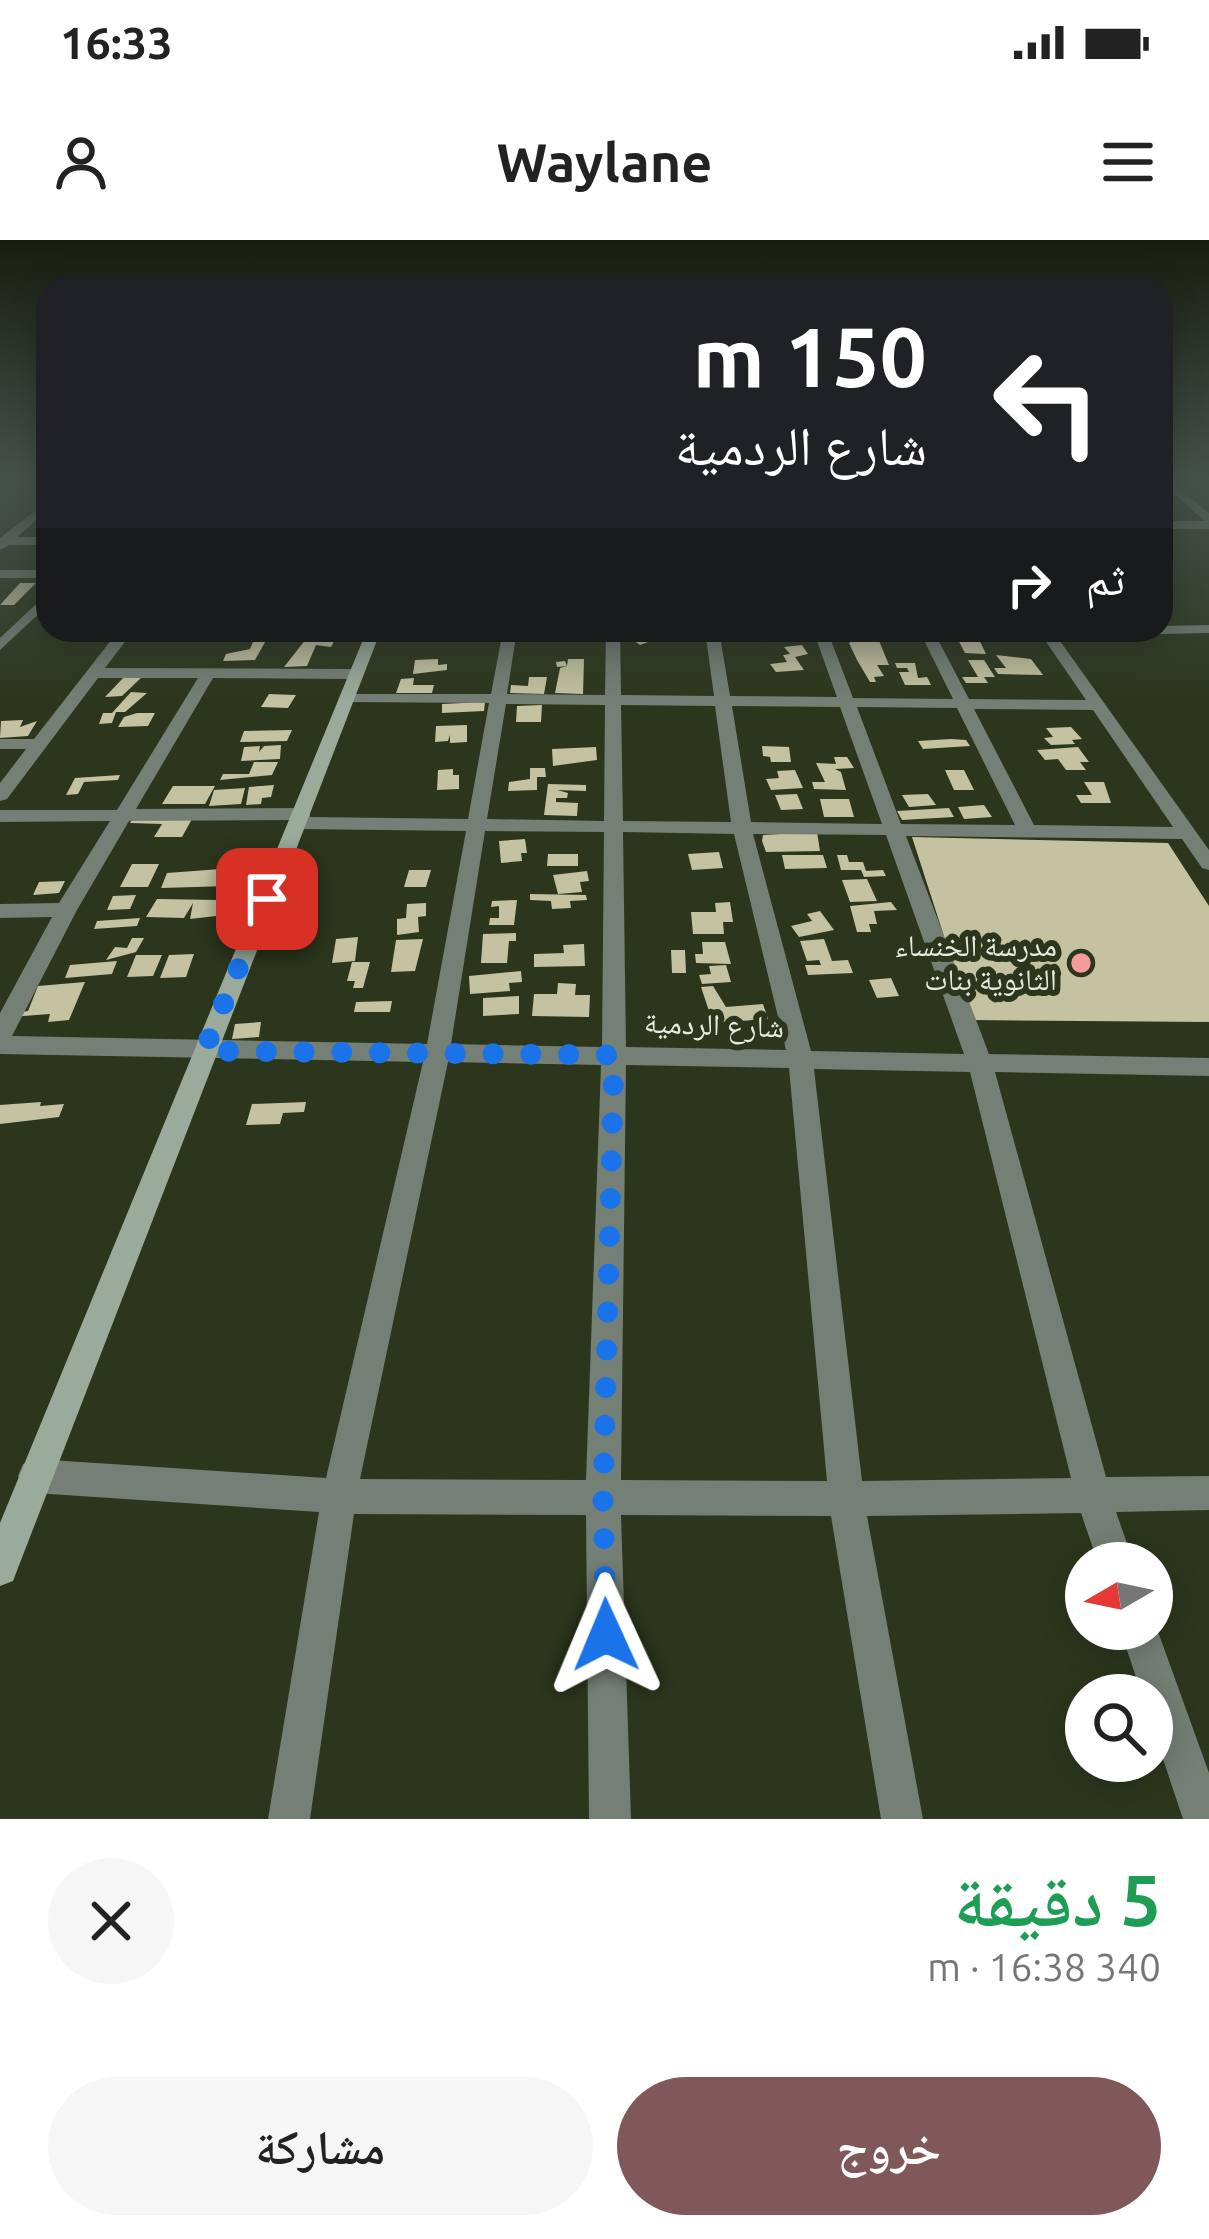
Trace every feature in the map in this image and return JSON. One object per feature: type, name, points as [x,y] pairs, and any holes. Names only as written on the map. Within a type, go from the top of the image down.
[{"type":"street","points":[[0,574],[36,574]]},
{"type":"street","points":[[0,646],[36,609]]},
{"type":"street","points":[[21,625],[36,625]]},
{"type":"street","points":[[1173,629],[1209,629]]},
{"type":"street","points":[[0,795],[118,642]]},
{"type":"street","points":[[0,1568],[369,642]]},
{"type":"street","points":[[289,1819],[339,1496],[437,1054],[508,642]]},
{"type":"street","points":[[610,1819],[603,1497],[614,1055],[614,642]]},
{"type":"street","points":[[714,642],[742,829],[801,1060],[846,1499],[902,1819]]},
{"type":"street","points":[[824,642],[981,1066],[1109,1542]]},
{"type":"street","points":[[932,642],[1027,830]]},
{"type":"street","points":[[1053,642],[1201,849]]},
{"type":"street","points":[[93,673],[208,674],[498,698],[1098,705]]},
{"type":"street","points":[[0,1036],[66,910],[208,674]]},
{"type":"street","points":[[0,744],[38,744]]},
{"type":"street","points":[[0,816],[125,814],[474,825],[1027,830],[1201,849]]},
{"type":"street","points":[[0,911],[66,910]]},
{"type":"street","name":"شارع الردمية","points":[[0,1045],[1209,1067]]},
{"type":"street","points":[[35,1476],[339,1496],[846,1499],[1209,1493]]},
{"type":"street","points":[[1146,1650],[1204,1819]]},
{"type":"building","points":[[20,583],[36,583],[14,605],[0,605]]},
{"type":"building","points":[[253,642],[265,642],[255,660],[223,661],[226,654],[250,649]]},
{"type":"building","points":[[304,642],[334,642],[331,647],[316,645],[307,666],[284,667]]},
{"type":"building","points":[[880,642],[889,665],[877,665],[884,676],[870,682],[849,643]]},
{"type":"building","points":[[959,642],[980,642],[986,654],[965,653]]},
{"type":"building","points":[[802,645],[808,654],[795,657],[804,670],[776,672],[770,664],[787,662],[783,655],[790,654],[784,647]]},
{"type":"building","points":[[996,655],[1031,659],[1043,675],[998,674],[994,668],[1006,668]]},
{"type":"building","points":[[438,659],[438,665],[447,664],[447,670],[413,674],[415,660]]},
{"type":"building","points":[[568,659],[584,659],[583,694],[555,693],[560,668],[567,666]]},
{"type":"building","points":[[968,660],[984,660],[995,677],[984,677],[988,683],[966,683],[962,677],[978,677]]},
{"type":"building","points":[[895,663],[915,663],[918,678],[927,677],[931,685],[905,685],[899,672],[909,672]]},
{"type":"building","points":[[125,676],[143,676],[122,696],[105,697]]},
{"type":"building","points":[[529,677],[547,677],[544,694],[510,693],[511,685],[528,686]]},
{"type":"building","points":[[414,678],[413,685],[434,685],[432,693],[396,693],[401,679]]},
{"type":"building","points":[[131,692],[147,693],[125,712],[116,712],[112,723],[99,724],[103,713],[112,713]]},
{"type":"building","points":[[269,694],[296,695],[288,708],[261,707]]},
{"type":"building","points":[[485,702],[484,711],[442,713],[442,704]]},
{"type":"building","points":[[542,705],[541,722],[516,722],[517,706]]},
{"type":"building","points":[[155,713],[148,726],[118,727],[124,717]]},
{"type":"building","points":[[23,720],[20,727],[37,721],[28,736],[0,738],[1,721]]},
{"type":"building","points":[[467,725],[467,742],[450,743],[450,735],[448,741],[435,742],[436,726]]},
{"type":"building","points":[[1071,727],[1082,739],[1072,740],[1075,744],[1051,745],[1044,738],[1053,737],[1046,728]]},
{"type":"building","points":[[292,730],[287,741],[240,742],[244,731]]},
{"type":"building","points":[[966,740],[970,746],[923,749],[918,741]]},
{"type":"building","points":[[281,745],[280,759],[241,761],[244,747],[260,746],[259,752],[264,746]]},
{"type":"building","points":[[762,746],[789,747],[791,762],[771,762],[763,756]]},
{"type":"building","points":[[596,747],[597,760],[553,766],[552,749]]},
{"type":"building","points":[[1078,747],[1089,762],[1080,762],[1086,770],[1066,770],[1058,759],[1045,760],[1037,750]]},
{"type":"building","points":[[834,757],[847,757],[854,768],[835,769],[841,772],[846,790],[814,789],[812,782],[825,782],[816,763],[836,764]]},
{"type":"building","points":[[254,762],[278,762],[272,775],[220,780],[223,774],[249,774]]},
{"type":"building","points":[[530,768],[545,768],[546,777],[537,777],[537,790],[508,791],[509,782],[530,779]]},
{"type":"building","points":[[453,769],[453,775],[459,775],[459,789],[437,790],[438,770]]},
{"type":"building","points":[[795,770],[803,788],[771,790],[766,779],[779,778],[777,771]]},
{"type":"building","points":[[945,770],[964,770],[974,790],[954,790]]},
{"type":"building","points":[[120,775],[118,780],[84,782],[78,794],[66,795],[75,778]]},
{"type":"building","points":[[1084,782],[1104,782],[1111,803],[1081,803],[1076,795],[1092,795]]},
{"type":"building","points":[[548,784],[586,785],[586,791],[557,790],[568,793],[556,802],[578,803],[577,816],[544,815]]},
{"type":"building","points":[[274,785],[271,797],[262,798],[261,804],[246,805],[249,787]]},
{"type":"building","points":[[173,786],[215,786],[205,804],[162,804]]},
{"type":"building","points":[[245,788],[241,804],[209,806],[214,790]]},
{"type":"building","points":[[797,794],[803,809],[781,810],[775,795]]},
{"type":"building","points":[[928,794],[936,805],[909,807],[902,795]]},
{"type":"building","points":[[820,799],[849,799],[854,817],[824,817]]},
{"type":"building","points":[[984,805],[992,817],[964,819],[958,807]]},
{"type":"building","points":[[949,808],[954,817],[902,820],[897,811]]},
{"type":"building","points":[[133,818],[192,819],[182,837],[154,837],[162,824],[130,823]]},
{"type":"building","points":[[817,832],[820,851],[766,852],[762,841],[763,835]]},
{"type":"building","name":"مدرسة الخنساء الثانوية بنات","points":[[912,837],[1168,843],[1209,906],[1209,1022],[971,1020]]},
{"type":"building","points":[[525,839],[527,853],[521,853],[522,861],[501,863],[499,841]]},
{"type":"building","points":[[719,852],[723,868],[692,870],[688,854]]},
{"type":"building","points":[[548,854],[578,854],[578,866],[547,866]]},
{"type":"building","points":[[782,855],[823,855],[827,868],[785,869]]},
{"type":"building","points":[[837,855],[847,855],[849,862],[863,862],[866,871],[883,870],[886,876],[864,877],[861,870],[841,870]]},
{"type":"building","points":[[132,864],[159,864],[148,887],[120,887]]},
{"type":"building","points":[[234,868],[228,886],[161,888],[167,873]]},
{"type":"building","points":[[409,870],[431,870],[426,887],[404,887]]},
{"type":"building","points":[[587,871],[589,881],[580,882],[582,892],[558,894],[553,875]]},
{"type":"building","points":[[867,879],[877,901],[850,902],[842,880]]},
{"type":"building","points":[[65,881],[59,893],[33,895],[39,882]]},
{"type":"building","points":[[530,894],[586,895],[587,900],[570,901],[571,908],[552,909],[551,901],[530,900]]},
{"type":"building","points":[[136,895],[130,909],[107,910],[113,896]]},
{"type":"building","points":[[157,899],[219,900],[216,916],[190,919],[193,903],[184,918],[146,917]]},
{"type":"building","points":[[517,900],[514,925],[489,925],[490,918],[499,918],[499,906],[491,907],[492,901]]},
{"type":"building","points":[[730,902],[733,922],[723,922],[724,934],[693,934],[691,912],[716,912],[715,903]]},
{"type":"building","points":[[891,902],[897,910],[874,911],[877,924],[869,924],[871,932],[857,932],[850,906]]},
{"type":"building","points":[[426,903],[426,916],[418,917],[419,932],[397,935],[397,919],[406,918],[407,904]]},
{"type":"building","points":[[820,911],[834,930],[799,937],[791,926],[812,921],[807,914]]},
{"type":"building","points":[[140,918],[137,926],[94,929],[97,921]]},
{"type":"building","points":[[516,933],[516,941],[509,941],[507,963],[481,963],[483,934]]},
{"type":"building","points":[[358,937],[355,961],[332,963],[336,939]]},
{"type":"building","points":[[132,938],[144,938],[136,952],[106,960],[115,947],[127,948]]},
{"type":"building","points":[[423,939],[415,971],[391,972],[396,940]]},
{"type":"building","points":[[824,939],[832,961],[848,960],[853,973],[808,975],[805,965],[821,965],[819,960],[807,961],[800,941]]},
{"type":"building","points":[[702,942],[725,942],[731,964],[696,963],[695,954],[703,954]]},
{"type":"building","points":[[584,944],[585,966],[534,967],[534,954],[564,953],[563,945]]},
{"type":"building","points":[[671,950],[685,950],[686,973],[672,973]]},
{"type":"building","points":[[194,954],[186,977],[160,978],[169,955]]},
{"type":"building","points":[[136,955],[162,955],[153,976],[127,977]]},
{"type":"building","points":[[117,961],[112,974],[65,978],[70,965]]},
{"type":"building","points":[[352,962],[370,962],[363,988],[353,988],[355,981],[347,981]]},
{"type":"building","points":[[726,965],[731,982],[702,984],[699,975],[711,974],[709,966]]},
{"type":"building","points":[[521,971],[522,982],[509,983],[510,991],[470,994],[469,976]]},
{"type":"building","points":[[891,978],[899,996],[877,998],[869,980]]},
{"type":"building","points":[[85,982],[69,1020],[48,1022],[50,1014],[10,1017],[28,1011],[38,986]]},
{"type":"building","points":[[558,983],[576,984],[575,995],[590,995],[589,1017],[532,1016],[534,994],[557,994]]},
{"type":"building","points":[[713,986],[726,1007],[763,1004],[768,1019],[713,1023],[701,987]]},
{"type":"building","points":[[519,996],[519,1014],[483,1016],[483,998]]},
{"type":"building","points":[[392,1001],[390,1012],[354,1012],[356,1002]]},
{"type":"building","points":[[261,1022],[259,1037],[232,1039],[235,1024]]},
{"type":"building","points":[[41,1102],[40,1106],[64,1104],[59,1117],[0,1124],[0,1105]]},
{"type":"building","points":[[306,1102],[304,1112],[283,1113],[280,1124],[246,1125],[252,1104]]},
{"type":"place","name":"مدرسة الخنساء الثانوية بنات","points":[[1081,963]]},
{"type":"route","points":[[267,899],[204,1051],[614,1055],[603,1497],[606,1635]]}]
